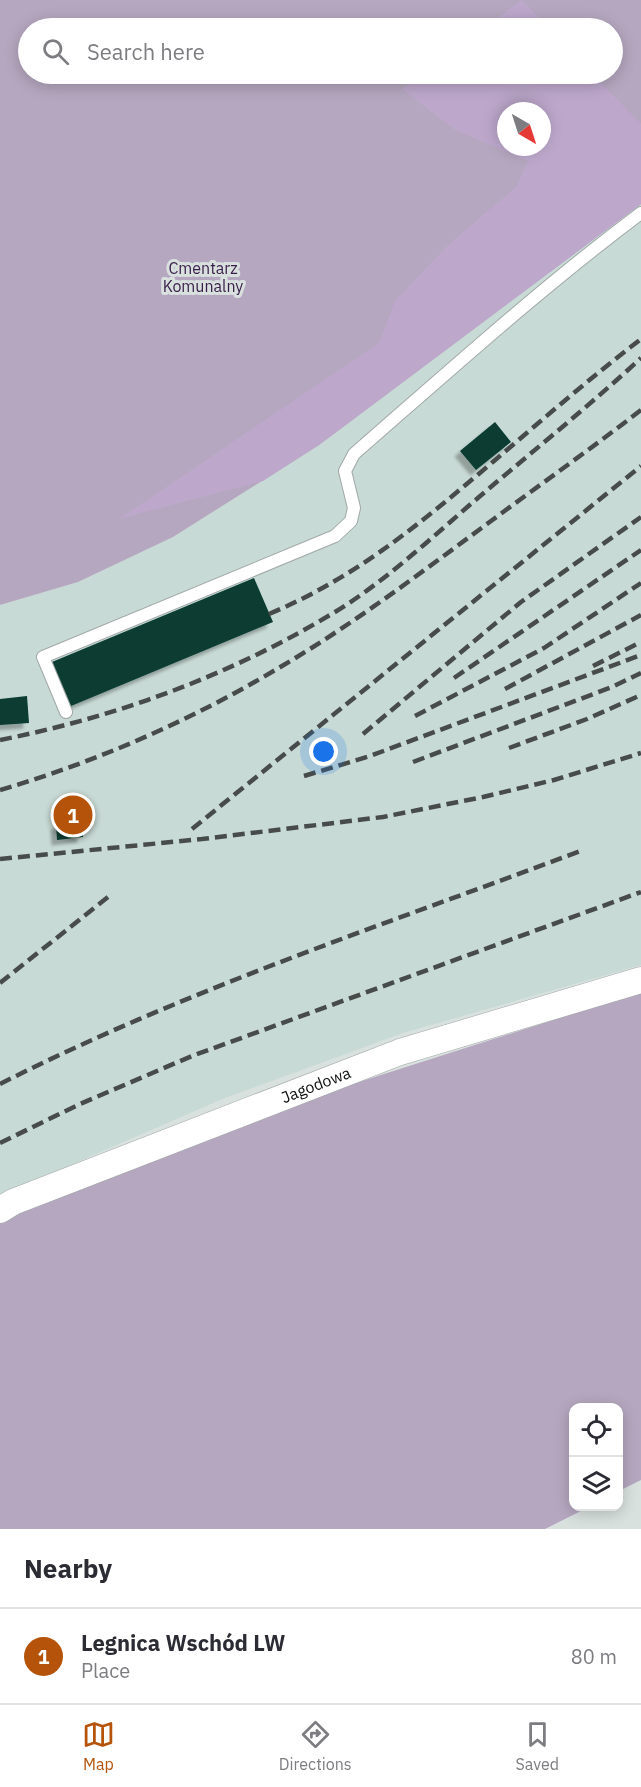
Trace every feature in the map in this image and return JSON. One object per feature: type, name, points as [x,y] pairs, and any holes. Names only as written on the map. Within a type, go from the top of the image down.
[{"type":"street","name":"Jagodowa","points":[[0,1210],[14,1202],[400,1052],[641,980]]},
{"type":"lane","points":[[66,712],[43,657],[335,536],[351,521],[354,508],[345,471],[354,454],[508,320],[602,242],[641,213]]},
{"type":"shaded area","points":[[522,0],[539,18],[498,18]]},
{"type":"shaded area","points":[[409,84],[602,84],[641,124],[641,204],[319,445],[263,481],[119,519],[379,343],[395,301],[448,245],[516,187],[528,161],[516,156],[551,156],[551,102],[497,102],[497,148],[455,130],[402,89]]},
{"type":"shaded area","points":[[641,204],[641,965],[403,1033],[225,1098],[75,1163],[0,1203],[0,605],[78,582],[173,537],[319,445]]},
{"type":"green space","name":"Cmentarz Komunalny","points":[[0,0],[641,0],[641,204],[319,445],[173,537],[78,582],[0,605]]},
{"type":"green space","points":[[641,992],[641,1480],[623,1489],[623,1403],[569,1403],[569,1511],[581,1511],[545,1529],[0,1529],[0,1221],[16,1212],[284,1106]]},
{"type":"building","points":[[495,422],[511,442],[476,470],[460,451]]},
{"type":"building","points":[[254,578],[273,622],[71,706],[52,662]]},
{"type":"building","points":[[27,696],[29,723],[0,725],[0,699]]},
{"type":"building","points":[[80,805],[83,837],[57,840],[56,824],[65,823],[63,807]]},
{"type":"railway","points":[[269,614],[331,583],[388,546],[441,505],[641,339]]},
{"type":"railway","points":[[0,740],[86,719],[170,692],[252,657],[330,615],[369,589],[407,559],[641,358]]},
{"type":"railway","points":[[0,790],[73,766],[145,737],[215,704],[282,666],[388,596],[641,410]]},
{"type":"railway","points":[[192,829],[641,466]]},
{"type":"railway","points":[[363,734],[521,602],[641,517]]},
{"type":"railway","points":[[454,678],[641,550]]},
{"type":"railway","points":[[415,716],[544,648],[641,583]]},
{"type":"railway","points":[[505,689],[641,615]]},
{"type":"railway","points":[[593,666],[641,642]]},
{"type":"railway","points":[[304,776],[370,756],[641,655]]},
{"type":"railway","points":[[413,762],[612,687],[641,673]]},
{"type":"railway","points":[[509,748],[587,719],[641,695]]},
{"type":"railway","points":[[0,859],[202,839],[383,817],[554,780],[641,753]]},
{"type":"railway","points":[[0,1084],[142,1018],[215,988],[583,850]]},
{"type":"railway","points":[[0,1143],[80,1104],[192,1056],[641,892]]},
{"type":"railway","points":[[0,983],[108,897]]},
{"type":"place","name":"Legnica Wschód LW","points":[[73,815]]}]
